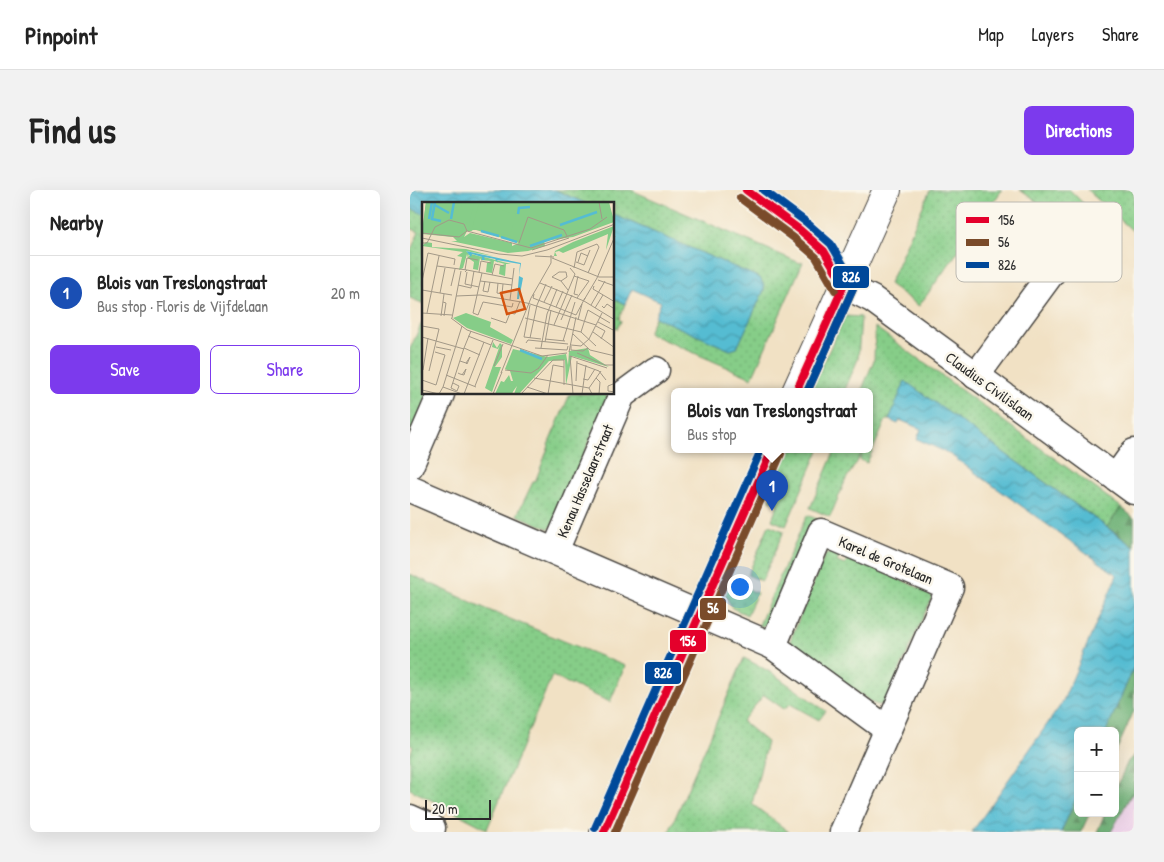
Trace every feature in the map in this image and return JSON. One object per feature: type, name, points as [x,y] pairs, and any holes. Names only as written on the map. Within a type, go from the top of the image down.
[{"type":"street","points":[[798,388],[887,190]]},
{"type":"street","points":[[976,376],[1044,282]]},
{"type":"street","name":"Claudius Civilislaan","points":[[844,285],[872,299],[1125,484]]},
{"type":"street","name":"Kenau Hasselaarstraat","points":[[555,551],[622,395],[656,370]]},
{"type":"street","points":[[410,466],[441,395]]},
{"type":"street","points":[[1125,484],[1134,452]]},
{"type":"street","points":[[604,832],[771,453]]},
{"type":"street","points":[[410,489],[773,646],[888,730]]},
{"type":"street","name":"Karel de Grotelaan","points":[[773,646],[821,532],[950,587],[843,832]]},
{"type":"street","points":[[410,818],[432,828],[430,832]]},
{"type":"shaded area","points":[[1134,761],[1134,832],[1100,832],[1112,817],[1119,817],[1119,802]]},
{"type":"green space","points":[[555,190],[631,190],[800,263],[803,262],[752,378],[648,333],[655,317],[730,350],[737,348],[764,290],[760,278],[615,215],[615,202],[582,202]]},
{"type":"green space","points":[[930,190],[1002,190],[993,202],[956,202],[956,254],[919,306],[889,284]]},
{"type":"green space","points":[[1020,190],[1070,190],[1082,202],[1037,202]]},
{"type":"green space","points":[[1087,190],[1134,190],[1134,232],[1122,221],[1122,202],[1100,202]]},
{"type":"green space","points":[[410,208],[422,213],[422,303],[410,298],[410,252],[419,232],[410,228]]},
{"type":"green space","points":[[615,299],[625,304],[617,329],[615,328]]},
{"type":"green space","points":[[845,316],[861,317],[858,359],[846,388],[812,388]]},
{"type":"green space","points":[[422,322],[422,395],[430,395],[410,440],[410,349]]},
{"type":"green space","points":[[875,327],[1121,507],[1107,527],[906,382],[889,420],[886,420],[873,449],[873,388],[863,388],[874,360]]},
{"type":"green space","points":[[570,395],[604,395],[609,397],[553,524],[549,529],[517,515],[533,482],[535,482],[548,445]]},
{"type":"green space","points":[[784,453],[818,453],[786,526],[772,520],[778,504],[770,500]]},
{"type":"green space","points":[[834,453],[862,453],[846,479],[830,517],[810,508]]},
{"type":"green space","points":[[862,453],[871,453],[867,463],[860,460]]},
{"type":"green space","points":[[1121,507],[1134,518],[1134,547],[1107,527]]},
{"type":"green space","points":[[807,515],[817,519],[814,526],[769,624],[758,627]]},
{"type":"green space","points":[[769,525],[784,531],[762,581],[748,575]]},
{"type":"green space","points":[[835,551],[841,552],[837,562],[845,565],[849,556],[930,593],[932,597],[885,704],[878,705],[872,703],[793,646],[790,641],[825,555]]},
{"type":"green space","points":[[410,574],[493,612],[625,666],[610,702],[552,676],[487,829],[410,789],[410,756],[413,746],[410,745]]},
{"type":"green space","points":[[729,580],[757,593],[747,615],[732,608],[723,594]]},
{"type":"green space","points":[[744,658],[772,673],[826,711],[819,720],[790,704],[784,709],[764,695],[742,721],[767,742],[752,804],[789,832],[669,832]]},
{"type":"green space","points":[[1134,667],[1134,711],[1119,745],[1119,727],[1108,727]]},
{"type":"green space","points":[[1134,755],[1134,793],[1111,832],[1097,832],[1103,817],[1119,817],[1119,781],[1128,761]]},
{"type":"green space","points":[[1074,803],[1074,817],[1088,817],[1081,832],[1061,832]]},
{"type":"water","points":[[410,190],[555,190],[582,202],[422,202],[422,213],[410,208]]},
{"type":"water","points":[[615,215],[760,278],[764,286],[764,290],[737,348],[730,350],[655,317],[661,302],[632,289],[625,304],[615,299]]},
{"type":"water","points":[[905,381],[1134,547],[1134,667],[1108,727],[1074,727],[1074,803],[1061,832],[972,832],[1062,703],[1117,575],[948,453],[917,439],[921,429],[900,420],[898,424],[889,420]]},
{"type":"transit line","name":"156","points":[[746,190],[800,230],[824,251],[844,285]]},
{"type":"transit line","name":"826","points":[[763,190],[806,222],[831,244],[854,283],[809,388]]},
{"type":"transit line","name":"56","points":[[740,198],[794,238],[816,257],[835,290]]},
{"type":"transit line","name":"156","points":[[798,388],[844,285]]},
{"type":"transit line","name":"56","points":[[809,388],[853,289]]},
{"type":"transit line","name":"826","points":[[595,828],[760,453]]},
{"type":"transit line","name":"156","points":[[604,832],[771,453]]},
{"type":"transit line","name":"56","points":[[615,832],[781,454]]},
{"type":"place","name":"Blois van Treslongstraat","points":[[772,511]]}]
